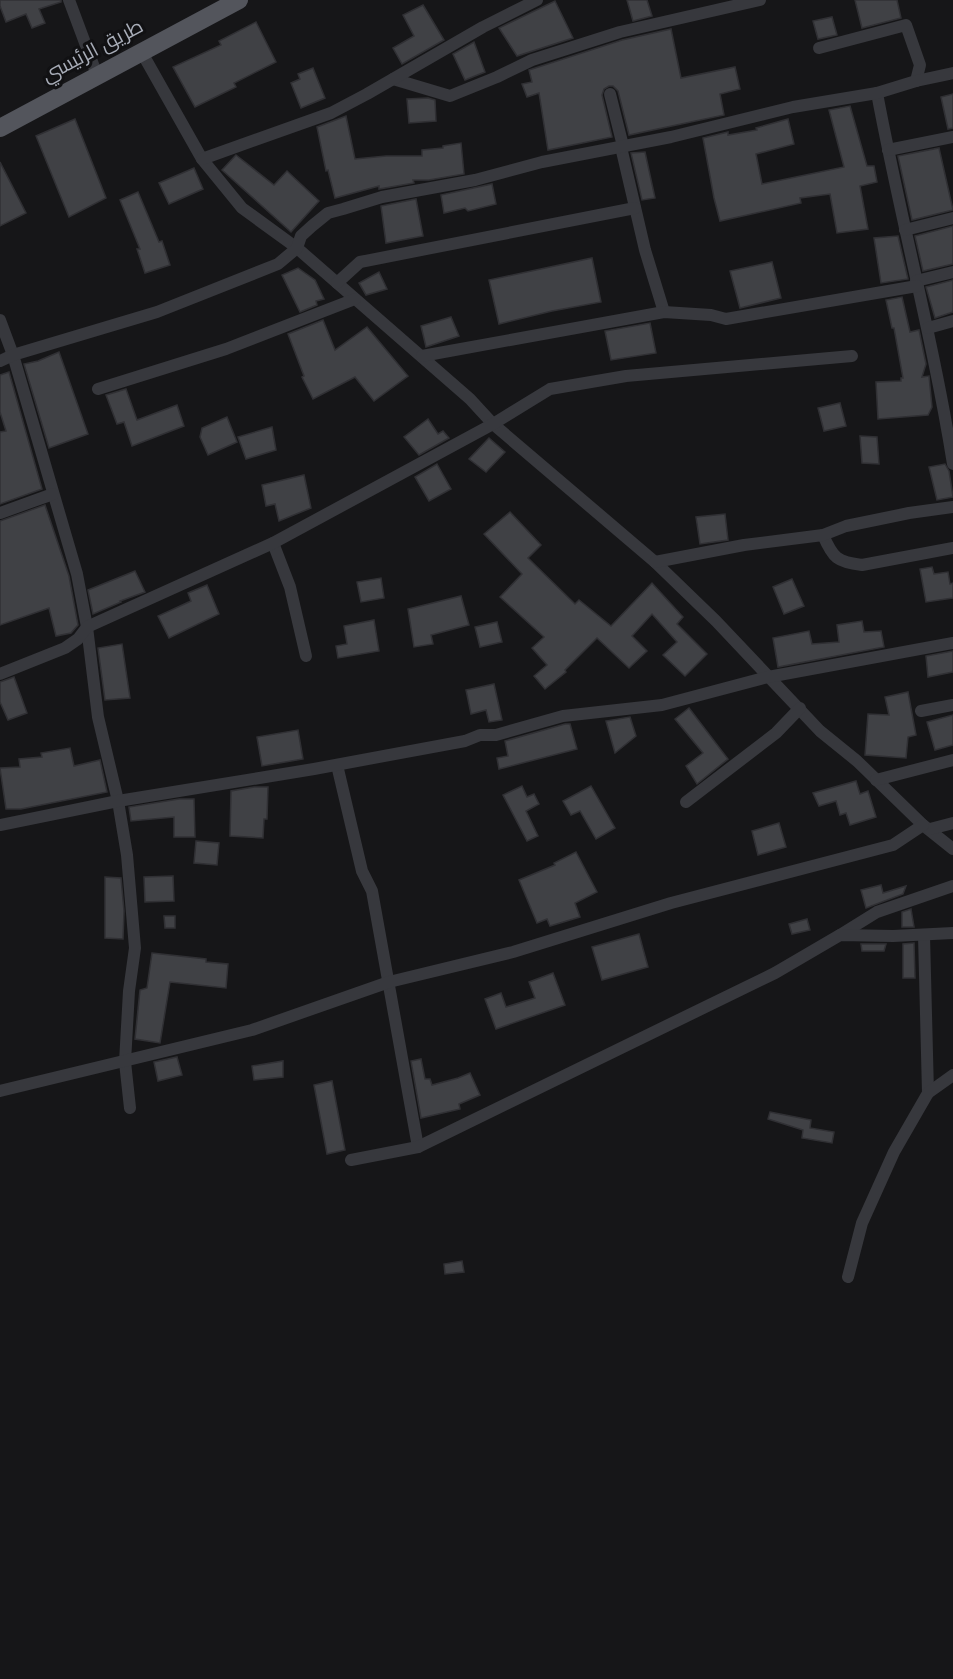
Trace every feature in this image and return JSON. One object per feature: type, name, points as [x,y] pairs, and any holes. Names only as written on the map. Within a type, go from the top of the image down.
[{"type":"main road","name":"طريق الرئيسي","points":[[0,128],[239,0]]},
{"type":"street","points":[[69,0],[97,75]]},
{"type":"street","points":[[202,159],[330,113],[483,27],[537,0]]},
{"type":"street","points":[[393,79],[450,96],[532,60],[620,32],[760,0]]},
{"type":"street","points":[[819,48],[906,24],[920,65],[916,81]]},
{"type":"street","points":[[141,51],[202,159],[242,208],[297,248],[470,399],[493,424],[655,562],[716,621],[820,731],[857,761],[926,827],[953,849]]},
{"type":"street","points":[[0,361],[157,312],[278,264],[297,248],[301,236],[312,225],[328,213],[343,208],[382,197],[475,180],[542,162],[671,137],[793,107],[878,93],[916,81],[953,73]]},
{"type":"street","points":[[878,93],[916,284],[928,328],[952,457]]},
{"type":"street","points":[[610,94],[635,208],[664,312]]},
{"type":"street","points":[[888,150],[953,137]]},
{"type":"street","points":[[337,283],[360,262],[635,208]]},
{"type":"street","points":[[905,230],[953,218]]},
{"type":"street","points":[[422,356],[664,312],[711,315],[726,320],[916,284],[953,272]]},
{"type":"street","points":[[98,389],[226,349],[355,299]]},
{"type":"street","points":[[0,320],[13,356],[77,574],[87,627],[98,717],[118,801],[127,855],[135,948],[129,991],[125,1062],[130,1108]]},
{"type":"street","points":[[928,328],[953,321]]},
{"type":"street","points":[[0,674],[65,648],[78,639],[87,627],[273,543],[493,424],[550,389],[626,376],[852,356]]},
{"type":"street","points":[[0,513],[53,494]]},
{"type":"street","points":[[655,562],[744,545],[823,535],[846,526],[953,507]]},
{"type":"street","points":[[823,535],[831,554],[837,559],[862,565],[953,548]]},
{"type":"street","points":[[273,543],[290,586],[306,656]]},
{"type":"street","points":[[0,825],[118,801],[337,765],[465,741],[480,735],[496,735],[563,716],[662,705],[768,676],[953,643]]},
{"type":"street","points":[[921,711],[953,705]]},
{"type":"street","points":[[686,802],[776,732],[800,708]]},
{"type":"street","points":[[876,780],[953,760]]},
{"type":"street","points":[[337,765],[362,871],[372,891],[418,1147]]},
{"type":"street","points":[[0,1091],[252,1030],[389,982],[513,952],[671,903],[893,845],[926,827],[953,823]]},
{"type":"street","points":[[351,1160],[418,1147],[775,973],[877,912],[953,886]]},
{"type":"street","points":[[840,935],[953,933]]},
{"type":"street","points":[[924,935],[928,1093]]},
{"type":"street","points":[[848,1277],[862,1223],[894,1152],[928,1093],[953,1075]]},
{"type":"building","points":[[0,0],[61,0],[61,2],[39,9],[45,23],[32,28],[26,14],[6,22]]},
{"type":"building","points":[[627,0],[647,0],[652,16],[633,21]]},
{"type":"building","points":[[855,0],[897,0],[901,18],[862,28]]},
{"type":"building","points":[[555,1],[573,38],[517,56],[499,28]]},
{"type":"building","points":[[423,5],[444,40],[402,64],[393,48],[414,36],[403,15]]},
{"type":"building","points":[[832,17],[837,35],[818,39],[813,21]]},
{"type":"building","points":[[256,22],[276,62],[234,83],[236,87],[195,107],[173,67],[221,45],[219,41]]},
{"type":"building","points":[[671,29],[681,78],[735,67],[740,89],[720,94],[724,115],[629,135],[618,91],[613,86],[609,86],[604,89],[602,95],[612,137],[548,150],[539,93],[527,97],[522,84],[532,82],[529,70],[622,40]]},
{"type":"building","points":[[474,42],[485,72],[465,80],[453,54]]},
{"type":"building","points":[[313,68],[325,98],[301,108],[291,83],[300,79],[298,74]]},
{"type":"building","points":[[953,94],[953,128],[948,129],[941,97]]},
{"type":"building","points":[[407,99],[435,100],[436,121],[409,123]]},
{"type":"building","points":[[850,106],[867,166],[874,166],[877,182],[860,186],[868,229],[837,233],[830,194],[800,198],[801,203],[720,221],[703,138],[728,132],[728,135],[757,130],[756,128],[788,119],[794,144],[756,154],[762,184],[844,167],[829,110]]},
{"type":"building","points":[[346,116],[355,159],[422,156],[422,150],[461,143],[464,174],[429,180],[413,180],[414,183],[379,189],[379,186],[335,198],[328,170],[326,171],[317,127]]},
{"type":"building","points":[[75,119],[106,198],[69,217],[36,136]]},
{"type":"building","points":[[939,148],[953,210],[912,220],[898,156]]},
{"type":"building","points":[[645,152],[655,198],[642,200],[631,153]]},
{"type":"building","points":[[236,155],[274,185],[287,171],[319,201],[291,232],[222,170]]},
{"type":"building","points":[[0,162],[26,213],[0,226]]},
{"type":"building","points":[[194,168],[203,189],[169,204],[159,183]]},
{"type":"building","points":[[492,184],[496,204],[468,211],[465,208],[444,213],[441,195]]},
{"type":"building","points":[[138,192],[159,242],[162,241],[170,265],[145,273],[137,249],[140,249],[120,200]]},
{"type":"building","points":[[416,199],[423,236],[386,243],[381,206]]},
{"type":"building","points":[[953,226],[953,264],[923,271],[915,236]]},
{"type":"building","points":[[898,236],[908,279],[881,283],[874,238]]},
{"type":"building","points":[[592,258],[601,302],[499,324],[489,280]]},
{"type":"building","points":[[772,262],[781,298],[740,308],[730,271]]},
{"type":"building","points":[[298,268],[315,280],[324,299],[316,301],[317,305],[300,312],[282,275]]},
{"type":"building","points":[[379,272],[387,289],[366,295],[359,283]]},
{"type":"building","points":[[953,280],[953,312],[935,318],[926,287]]},
{"type":"building","points":[[902,297],[910,332],[919,330],[926,364],[922,377],[929,376],[932,407],[928,415],[878,419],[876,382],[901,381],[903,378],[894,328],[892,328],[886,300]]},
{"type":"building","points":[[451,317],[459,336],[426,347],[421,326]]},
{"type":"building","points":[[323,320],[335,350],[367,327],[408,376],[374,401],[355,377],[313,399],[302,377],[304,376],[288,334]]},
{"type":"building","points":[[650,323],[656,353],[611,360],[605,331]]},
{"type":"building","points":[[59,352],[88,434],[49,448],[24,364]]},
{"type":"building","points":[[9,372],[42,489],[0,504],[0,432],[6,431],[0,412],[0,375]]},
{"type":"building","points":[[126,389],[137,420],[177,405],[184,426],[132,446],[124,422],[117,424],[106,395]]},
{"type":"building","points":[[840,403],[846,426],[824,431],[818,408]]},
{"type":"building","points":[[227,417],[237,442],[208,455],[200,437],[202,428]]},
{"type":"building","points":[[428,419],[438,434],[443,431],[449,438],[419,455],[404,437]]},
{"type":"building","points":[[272,427],[276,450],[246,459],[238,437]]},
{"type":"building","points":[[860,436],[877,437],[879,464],[862,463]]},
{"type":"building","points":[[489,438],[505,452],[486,472],[469,459]]},
{"type":"building","points":[[437,464],[451,489],[429,501],[415,477]]},
{"type":"building","points":[[945,464],[949,471],[953,497],[937,500],[929,467]]},
{"type":"building","points":[[304,475],[311,508],[279,521],[275,504],[266,506],[262,485]]},
{"type":"building","points":[[45,505],[69,576],[78,625],[71,633],[56,636],[49,608],[0,625],[0,521]]},
{"type":"building","points":[[510,512],[541,545],[528,558],[575,604],[579,600],[611,626],[652,583],[683,617],[677,624],[707,654],[685,676],[663,655],[677,642],[652,614],[632,636],[647,651],[629,668],[597,638],[565,670],[566,672],[545,689],[534,676],[547,665],[532,648],[544,637],[500,597],[522,574],[484,534]]},
{"type":"building","points":[[725,514],[728,540],[700,544],[696,517]]},
{"type":"building","points":[[932,567],[934,574],[948,572],[950,584],[953,583],[953,598],[926,602],[920,569]]},
{"type":"building","points":[[135,571],[145,592],[93,614],[88,590]]},
{"type":"building","points":[[381,578],[384,598],[361,602],[357,582]]},
{"type":"building","points":[[792,579],[804,606],[784,614],[773,587]]},
{"type":"building","points":[[207,585],[219,614],[169,638],[158,616],[191,601],[188,593]]},
{"type":"building","points":[[461,596],[469,625],[431,635],[433,644],[414,647],[408,609]]},
{"type":"building","points":[[374,620],[379,651],[338,658],[336,646],[347,644],[344,626]]},
{"type":"building","points":[[862,621],[864,632],[881,631],[884,647],[778,667],[773,638],[809,631],[812,644],[839,642],[837,625]]},
{"type":"building","points":[[497,622],[502,642],[480,647],[475,627]]},
{"type":"building","points":[[122,644],[130,698],[105,700],[98,648]]},
{"type":"building","points":[[953,651],[953,672],[928,677],[926,656]]},
{"type":"building","points":[[14,677],[27,713],[8,720],[0,702],[0,682]]},
{"type":"building","points":[[494,684],[502,720],[489,722],[486,710],[471,714],[466,690]]},
{"type":"building","points":[[908,692],[916,735],[908,737],[906,758],[865,755],[868,714],[889,715],[885,697]]},
{"type":"building","points":[[689,708],[728,759],[697,784],[686,766],[703,753],[675,719]]},
{"type":"building","points":[[953,715],[953,745],[935,750],[927,722]]},
{"type":"building","points":[[630,717],[636,736],[615,753],[606,721]]},
{"type":"building","points":[[570,724],[577,749],[499,769],[497,758],[508,756],[505,741]]},
{"type":"building","points":[[298,730],[303,759],[262,766],[257,737]]},
{"type":"building","points":[[70,748],[74,766],[100,760],[107,792],[21,809],[6,809],[0,768],[20,767],[19,759],[42,757],[41,753]]},
{"type":"building","points":[[856,781],[860,794],[868,791],[876,817],[850,825],[846,813],[840,815],[836,801],[819,806],[813,793]]},
{"type":"building","points":[[522,786],[527,797],[534,794],[539,804],[526,811],[538,836],[527,841],[503,795]]},
{"type":"building","points":[[591,786],[615,828],[596,839],[580,811],[571,815],[563,801]]},
{"type":"building","points":[[268,787],[267,819],[264,819],[263,838],[230,836],[231,791]]},
{"type":"building","points":[[179,799],[194,799],[195,837],[174,837],[174,817],[131,821],[129,807]]},
{"type":"building","points":[[779,823],[786,847],[758,855],[752,831]]},
{"type":"building","points":[[196,841],[219,843],[217,865],[194,863]]},
{"type":"building","points":[[576,852],[597,892],[575,903],[580,917],[550,926],[547,919],[537,923],[519,880],[555,865],[554,863]]},
{"type":"building","points":[[173,876],[174,901],[145,902],[144,877]]},
{"type":"building","points":[[105,877],[121,878],[124,911],[123,939],[105,938]]},
{"type":"building","points":[[881,885],[883,893],[906,886],[903,894],[866,908],[861,890]]},
{"type":"building","points":[[911,909],[914,927],[902,927],[902,912]]},
{"type":"building","points":[[164,916],[175,916],[175,928],[165,928]]},
{"type":"building","points":[[807,919],[810,930],[792,934],[789,924]]},
{"type":"building","points":[[639,934],[648,967],[602,980],[592,947]]},
{"type":"building","points":[[914,943],[915,978],[903,978],[903,944]]},
{"type":"building","points":[[861,944],[886,944],[884,951],[862,951]]},
{"type":"building","points":[[152,953],[228,964],[226,988],[170,982],[160,1043],[135,1039],[140,990],[147,988]]},
{"type":"building","points":[[553,973],[565,1005],[496,1029],[485,999],[501,993],[506,1007],[535,998],[529,982]]},
{"type":"building","points":[[177,1057],[182,1075],[158,1081],[154,1062]]},
{"type":"building","points":[[421,1059],[425,1079],[430,1079],[432,1085],[470,1073],[480,1095],[459,1104],[460,1109],[421,1118],[411,1061]]},
{"type":"building","points":[[283,1061],[283,1077],[254,1080],[252,1066]]},
{"type":"building","points":[[332,1081],[345,1150],[327,1154],[314,1085]]},
{"type":"building","points":[[770,1112],[811,1120],[810,1128],[834,1132],[832,1143],[802,1138],[803,1130],[768,1119]]},
{"type":"building","points":[[462,1261],[464,1272],[445,1274],[444,1264]]}]
